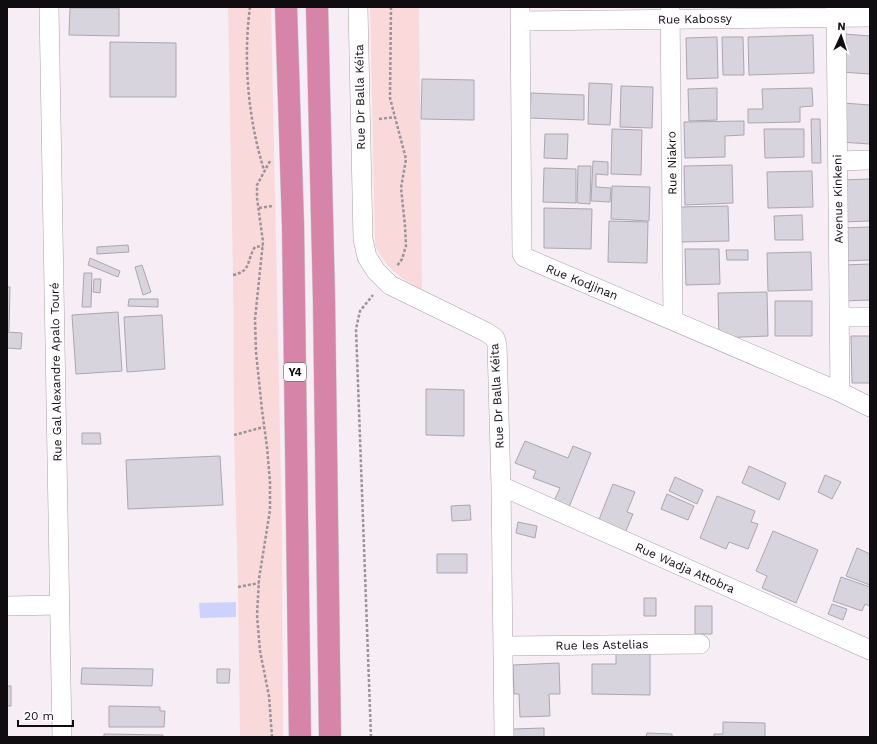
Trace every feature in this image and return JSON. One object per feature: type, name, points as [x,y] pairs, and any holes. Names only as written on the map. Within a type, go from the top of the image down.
[{"type":"highway","name":"Y4","points":[[286,7],[293,225],[300,737]]},
{"type":"highway","points":[[317,7],[324,315],[330,737]]},
{"type":"street","name":"Rue Gal Alexandre Apalo Touré","points":[[49,7],[62,737]]},
{"type":"street","name":"Rue Dr Balla Kéita","points":[[358,7],[364,239],[368,257],[376,271],[390,285],[486,332],[495,338],[497,345],[504,737]]},
{"type":"street","name":"Rue Kabossy","points":[[520,14],[836,12],[870,17]]},
{"type":"street","name":"Avenue Kinkeni","points":[[836,12],[840,392]]},
{"type":"street","name":"Rue Niakro","points":[[670,13],[673,319]]},
{"type":"street","name":"Rue Kodjinan","points":[[520,14],[522,254],[527,259],[673,319],[840,392],[870,407]]},
{"type":"street","points":[[838,161],[870,160]]},
{"type":"street","points":[[840,317],[870,317]]},
{"type":"street","name":"Rue Wadja Attobra","points":[[500,486],[870,650]]},
{"type":"street","points":[[7,606],[60,605]]},
{"type":"street","name":"Rue les Astelias","points":[[503,646],[700,644]]},
{"type":"path","points":[[250,7],[247,57],[250,100],[259,154],[264,170]]},
{"type":"path","points":[[371,737],[356,329],[360,311],[394,272],[402,259],[406,246],[401,188],[406,159],[390,98],[391,7]]},
{"type":"path","points":[[272,737],[269,696],[260,651],[258,622],[259,583],[270,510],[270,482],[256,352],[255,320],[263,246],[257,185],[264,170],[273,157]]},
{"type":"path","points":[[233,275],[240,274],[246,270],[251,253],[255,247],[263,246]]},
{"type":"path","points":[[234,435],[264,427]]},
{"type":"path","points":[[238,587],[259,583]]},
{"type":"shaded area","points":[[228,7],[271,7],[282,530],[283,737],[240,737]]},
{"type":"shaded area","points":[[370,7],[419,7],[422,290],[394,272],[384,261],[375,245]]},
{"type":"water","points":[[236,602],[236,617],[200,618],[199,603]]},
{"type":"building","points":[[70,8],[119,8],[119,36],[69,35]]},
{"type":"building","points":[[844,34],[870,36],[870,74],[841,72]]},
{"type":"building","points":[[813,35],[814,73],[749,75],[748,37]]},
{"type":"building","points":[[717,37],[718,78],[687,79],[686,38]]},
{"type":"building","points":[[722,37],[743,37],[744,75],[723,75]]},
{"type":"building","points":[[110,42],[176,43],[176,97],[110,97]]},
{"type":"building","points":[[422,79],[474,80],[474,120],[421,119]]},
{"type":"building","points":[[589,83],[612,84],[610,125],[588,124]]},
{"type":"building","points":[[621,86],[653,87],[652,128],[620,127]]},
{"type":"building","points":[[717,88],[717,120],[689,121],[688,89]]},
{"type":"building","points":[[812,88],[813,106],[800,107],[800,122],[748,123],[748,109],[763,109],[762,89]]},
{"type":"building","points":[[531,93],[584,95],[584,120],[530,118]]},
{"type":"building","points":[[843,103],[870,105],[870,144],[840,142]]},
{"type":"building","points":[[811,119],[820,119],[821,163],[812,163]]},
{"type":"building","points":[[744,121],[744,135],[725,136],[725,157],[685,158],[684,122]]},
{"type":"building","points":[[612,129],[642,130],[641,175],[611,174]]},
{"type":"building","points":[[764,129],[804,129],[804,157],[765,158]]},
{"type":"building","points":[[545,134],[568,134],[567,159],[544,158]]},
{"type":"building","points":[[593,161],[608,162],[608,175],[596,174],[596,187],[611,188],[610,202],[591,201]]},
{"type":"building","points":[[732,165],[733,203],[685,205],[684,166]]},
{"type":"building","points":[[578,166],[591,166],[590,204],[577,203]]},
{"type":"building","points":[[544,168],[576,169],[576,203],[543,202]]},
{"type":"building","points":[[812,171],[813,207],[768,208],[767,172]]},
{"type":"building","points":[[870,179],[870,221],[841,222],[841,180]]},
{"type":"building","points":[[612,186],[650,187],[649,221],[611,219]]},
{"type":"building","points":[[728,206],[729,241],[680,242],[679,207]]},
{"type":"building","points":[[544,208],[592,209],[591,249],[544,248]]},
{"type":"building","points":[[802,215],[803,240],[775,240],[774,216]]},
{"type":"building","points":[[609,221],[648,222],[647,263],[608,262]]},
{"type":"building","points":[[870,227],[870,260],[843,261],[843,228]]},
{"type":"building","points":[[128,245],[129,252],[97,254],[97,247]]},
{"type":"building","points":[[685,249],[719,249],[720,284],[686,285]]},
{"type":"building","points":[[726,250],[748,250],[748,260],[727,260]]},
{"type":"building","points":[[811,252],[812,290],[768,291],[767,253]]},
{"type":"building","points":[[90,258],[120,271],[118,277],[88,265]]},
{"type":"building","points":[[870,264],[870,300],[843,301],[843,265]]},
{"type":"building","points":[[142,265],[151,292],[143,295],[135,267]]},
{"type":"building","points":[[84,273],[92,273],[91,307],[82,307]]},
{"type":"building","points":[[94,279],[101,279],[100,293],[93,292]]},
{"type":"building","points":[[7,287],[10,287],[9,331],[7,331]]},
{"type":"building","points":[[767,292],[768,336],[719,338],[718,293]]},
{"type":"building","points":[[129,299],[158,299],[158,307],[128,306]]},
{"type":"building","points":[[775,301],[812,301],[812,336],[775,336]]},
{"type":"building","points":[[118,312],[122,371],[76,374],[72,315]]},
{"type":"building","points":[[162,315],[165,369],[127,372],[124,317]]},
{"type":"building","points":[[7,332],[22,333],[21,349],[7,348]]},
{"type":"building","points":[[851,336],[870,336],[870,383],[852,383]]},
{"type":"building","points":[[426,389],[464,390],[464,436],[426,435]]},
{"type":"building","points":[[82,433],[100,433],[101,444],[82,444]]},
{"type":"building","points":[[525,441],[568,458],[573,446],[591,453],[569,507],[554,501],[560,488],[533,478],[536,471],[515,463]]},
{"type":"building","points":[[220,456],[223,505],[128,509],[126,460]]},
{"type":"building","points":[[749,466],[786,483],[779,500],[742,483]]},
{"type":"building","points":[[825,475],[841,482],[832,499],[818,492]]},
{"type":"building","points":[[675,477],[703,490],[697,504],[669,491]]},
{"type":"building","points":[[613,484],[635,492],[627,512],[633,514],[625,533],[598,522]]},
{"type":"building","points":[[667,494],[694,506],[688,520],[661,509]]},
{"type":"building","points":[[717,496],[755,511],[751,522],[758,524],[748,549],[729,542],[726,549],[700,538]]},
{"type":"building","points":[[470,505],[471,520],[452,521],[451,506]]},
{"type":"building","points":[[518,522],[537,526],[535,538],[516,533]]},
{"type":"building","points":[[773,531],[818,550],[796,603],[762,588],[767,576],[756,571]]},
{"type":"building","points":[[857,548],[870,554],[870,585],[846,576]]},
{"type":"building","points":[[437,554],[467,554],[467,573],[437,573]]},
{"type":"building","points":[[841,577],[870,587],[870,606],[865,604],[862,611],[833,601]]},
{"type":"building","points":[[644,598],[656,598],[656,616],[644,616]]},
{"type":"building","points":[[832,604],[847,609],[843,620],[828,614]]},
{"type":"building","points":[[695,606],[712,606],[712,634],[695,634]]},
{"type":"building","points":[[616,652],[650,653],[650,695],[592,694],[592,664],[616,664]]},
{"type":"building","points":[[559,663],[560,694],[549,694],[550,716],[520,717],[519,694],[514,694],[513,665]]},
{"type":"building","points":[[82,668],[153,669],[152,686],[81,684]]},
{"type":"building","points":[[217,669],[230,669],[229,683],[217,683]]},
{"type":"building","points":[[7,686],[11,686],[11,706],[7,706]]},
{"type":"building","points":[[109,706],[160,707],[160,711],[165,711],[164,727],[109,727]]},
{"type":"building","points":[[723,722],[765,723],[765,737],[714,737],[714,734],[723,734]]},
{"type":"building","points":[[544,728],[544,737],[513,737],[513,729]]},
{"type":"building","points":[[647,733],[672,734],[672,737],[646,737]]},
{"type":"building","points":[[104,734],[163,735],[163,737],[104,737]]}]
